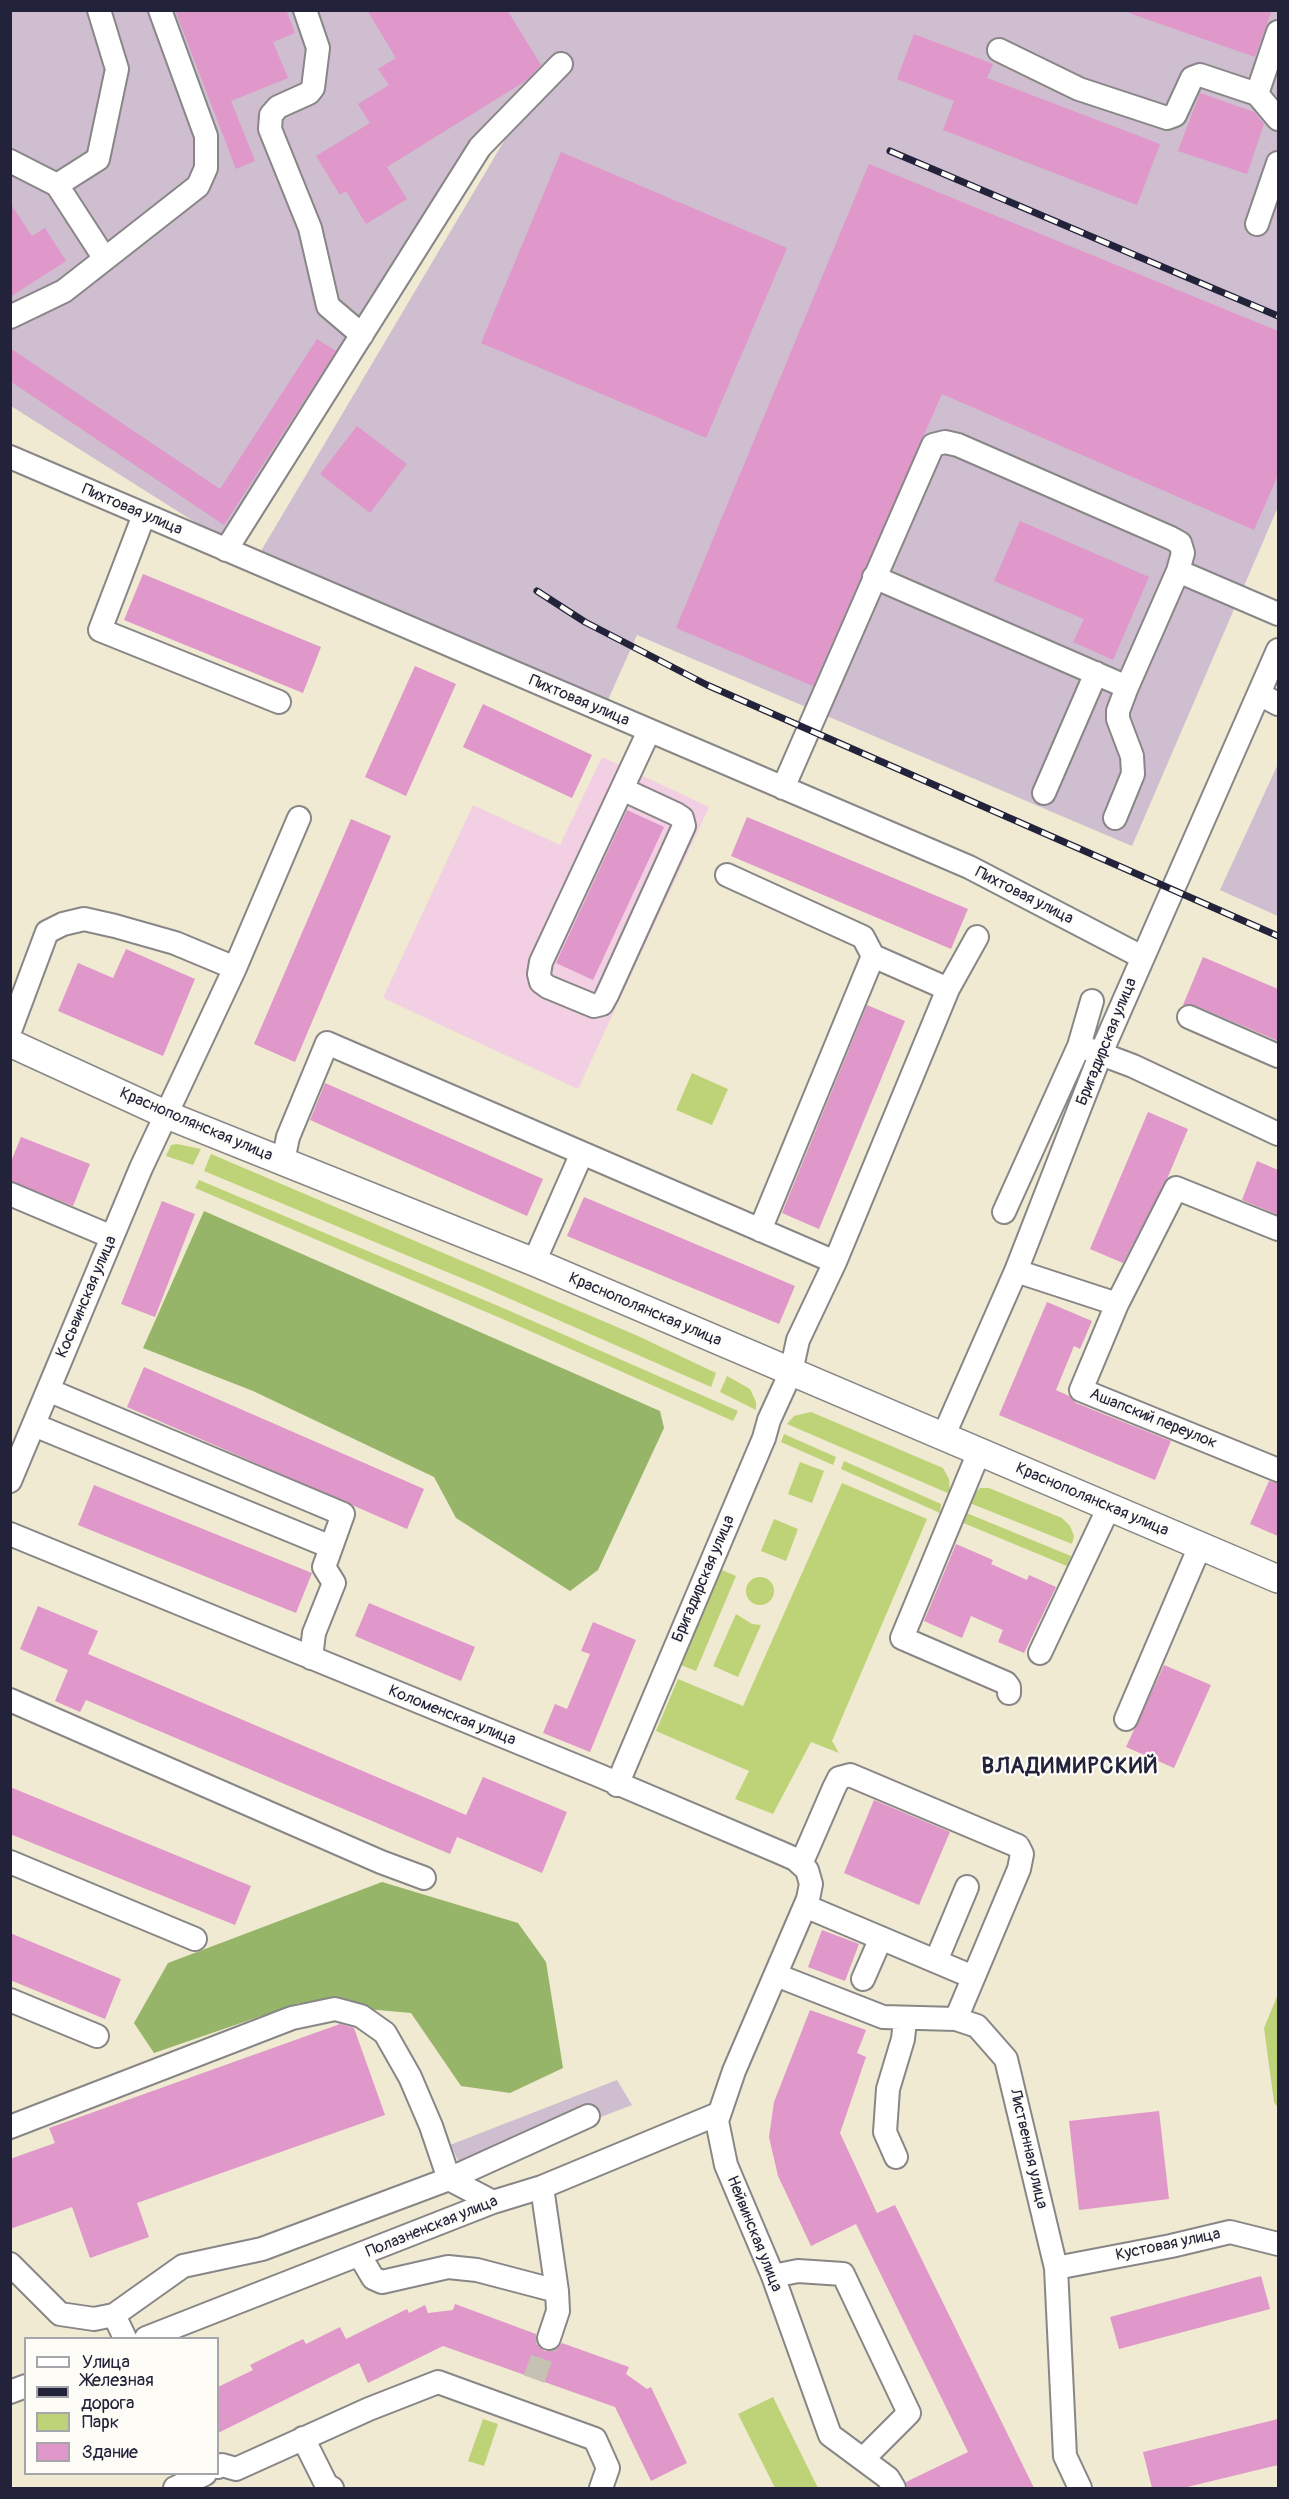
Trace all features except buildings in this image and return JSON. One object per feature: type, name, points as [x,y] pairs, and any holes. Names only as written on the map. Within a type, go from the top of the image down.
[{"type":"main road","name":"Краснополянская улица","points":[[10,1043],[167,1114],[534,1262],[1278,1579]]},
{"type":"street","points":[[57,185],[98,159],[117,69],[99,10]]},
{"type":"street","points":[[10,317],[64,291],[198,186],[206,168],[206,136],[160,10]]},
{"type":"street","points":[[305,10],[318,48],[313,88],[309,93],[278,107],[271,115],[270,129],[310,228],[328,306],[362,335]]},
{"type":"street","points":[[1257,94],[1278,32]]},
{"type":"street","points":[[999,50],[1079,89],[1167,118],[1174,115],[1192,78],[1200,75],[1257,94],[1278,119]]},
{"type":"street","points":[[226,550],[480,147],[561,64]]},
{"type":"street","points":[[10,161],[57,185],[105,259]]},
{"type":"street","points":[[1257,224],[1278,162]]},
{"type":"street","points":[[783,788],[926,458],[933,445],[945,442],[1180,543],[1183,553],[1178,571],[1118,711],[1118,718],[1132,756],[1133,774],[1115,818]]},
{"type":"street","name":"Пихтовая улица","points":[[10,457],[969,867],[1142,957]]},
{"type":"street","points":[[144,515],[100,630],[279,702]]},
{"type":"street","points":[[1178,571],[1278,614]]},
{"type":"street","points":[[874,577],[1127,687]]},
{"type":"street","name":"Бригадирская улица","points":[[943,1437],[1016,1271],[1101,1053],[1142,957],[1269,699],[1278,650]]},
{"type":"street","points":[[1044,793],[1096,673]]},
{"type":"street","points":[[622,789],[676,814],[682,818],[684,826],[607,995],[602,1004],[594,1006],[548,987],[541,982],[538,974],[542,962],[622,789],[649,731]]},
{"type":"street","name":"Косьвинская улица","points":[[10,1481],[112,1237],[235,968],[299,818]]},
{"type":"street","points":[[727,875],[864,937],[873,957],[948,989]]},
{"type":"street","points":[[10,1031],[47,932],[63,924],[84,919],[115,926],[176,943],[235,968]]},
{"type":"street","name":"Бригадирская улица","points":[[617,1785],[791,1372],[798,1340],[835,1262],[948,989],[977,937]]},
{"type":"street","points":[[760,1230],[873,957]]},
{"type":"street","points":[[1004,1212],[1079,1046],[1092,1001]]},
{"type":"street","points":[[1189,1017],[1278,1056]]},
{"type":"street","points":[[283,1161],[288,1137],[327,1043],[835,1262]]},
{"type":"street","points":[[1079,1046],[1101,1053],[1278,1134]]},
{"type":"street","points":[[534,1262],[582,1153]]},
{"type":"street","name":"Ашапский переулок","points":[[1278,1229],[1176,1188],[1116,1304],[1081,1390],[1278,1470]]},
{"type":"street","points":[[10,1194],[112,1237]]},
{"type":"street","points":[[1016,1271],[1116,1304]]},
{"type":"street","points":[[48,1390],[343,1514],[324,1567],[334,1583],[314,1633],[311,1658]]},
{"type":"street","points":[[34,1425],[331,1548]]},
{"type":"street","points":[[979,1452],[902,1638],[1006,1683],[1009,1687],[1009,1694]]},
{"type":"street","points":[[1040,1653],[1109,1507]]},
{"type":"street","name":"Коломенская улица","points":[[10,1534],[779,1852],[801,1864]]},
{"type":"street","points":[[1126,1719],[1200,1546]]},
{"type":"street","points":[[10,1700],[381,1862],[424,1878]]},
{"type":"street","points":[[780,1965],[805,1906],[811,1884],[807,1870],[801,1864],[839,1778],[850,1775],[1018,1846],[1022,1854],[1019,1869],[956,2019]]},
{"type":"street","points":[[10,1862],[195,1939]]},
{"type":"street","points":[[936,1961],[967,1887]]},
{"type":"street","points":[[805,1906],[973,1977]]},
{"type":"street","points":[[863,1979],[881,1938]]},
{"type":"street","name":"Лиственная улица","points":[[780,1965],[883,2018],[956,2019],[977,2026],[1006,2059],[1056,2268],[1065,2456],[1080,2488]]},
{"type":"street","name":"Нейвинская улица","points":[[780,1965],[718,2114],[717,2121],[726,2165],[773,2276],[830,2435],[888,2478],[894,2488]]},
{"type":"street","points":[[10,2000],[97,2036]]},
{"type":"street","points":[[10,2127],[292,2018],[335,2009],[361,2016],[385,2033],[410,2077],[431,2126],[449,2179],[493,2202]]},
{"type":"street","points":[[896,2157],[885,2132],[888,2089],[903,2039],[905,2020]]},
{"type":"street","name":"Полазненская улица","points":[[149,2337],[493,2202],[542,2187],[718,2114]]},
{"type":"street","points":[[10,2264],[60,2314],[94,2319],[114,2315],[183,2266],[261,2249],[449,2179],[588,2116]]},
{"type":"street","points":[[542,2187],[558,2311],[549,2338]]},
{"type":"street","name":"Кустовая улица","points":[[1056,2268],[1230,2232],[1278,2244]]},
{"type":"street","points":[[360,2256],[373,2278],[382,2282],[448,2268],[477,2270],[557,2291]]},
{"type":"street","points":[[773,2276],[798,2271],[843,2274],[909,2413],[863,2459]]},
{"type":"street","points":[[114,2315],[125,2337]]},
{"type":"street","points":[[233,2475],[303,2438],[438,2382],[595,2439],[608,2468],[601,2488]]},
{"type":"street","points":[[303,2438],[327,2486],[332,2488]]},
{"type":"street","points":[[175,2488],[203,2475]]},
{"type":"shaded area","points":[[10,11],[1278,11],[1278,507],[1132,846],[637,635],[607,702],[261,551],[510,131],[566,76],[547,71],[504,107],[238,539],[217,536],[11,406]]},
{"type":"shaded area","points":[[602,757],[709,807],[578,1089],[383,998],[473,805],[560,845]]},
{"type":"shaded area","points":[[1278,764],[1278,916],[1220,890]]},
{"type":"shaded area","points":[[617,2080],[632,2105],[463,2170],[450,2145]]},
{"type":"green space","points":[[692,1073],[728,1089],[712,1125],[676,1110]]},
{"type":"green space","points":[[171,1145],[201,1149],[193,1165],[166,1156]]},
{"type":"green space","points":[[211,1154],[638,1336],[716,1373],[711,1387],[483,1287],[204,1171]]},
{"type":"green space","points":[[199,1180],[503,1308],[738,1411],[733,1421],[505,1320],[195,1188]]},
{"type":"green space","points":[[204,1211],[660,1411],[664,1428],[598,1570],[570,1591],[456,1518],[434,1477],[253,1391],[143,1348]]},
{"type":"green space","points":[[727,1376],[750,1389],[756,1402],[756,1410],[720,1392]]},
{"type":"green space","points":[[811,1412],[943,1468],[949,1479],[950,1494],[787,1424],[794,1416]]},
{"type":"green space","points":[[784,1434],[836,1457],[833,1465],[781,1442]]},
{"type":"green space","points":[[844,1461],[941,1504],[940,1513],[841,1469]]},
{"type":"green space","points":[[800,1462],[824,1471],[812,1503],[788,1494]]},
{"type":"green space","points":[[842,1483],[927,1519],[832,1741],[839,1753],[811,1742],[773,1814],[735,1799],[749,1771],[656,1731],[678,1679],[743,1706]]},
{"type":"green space","points":[[980,1488],[989,1488],[1062,1518],[1070,1526],[1074,1536],[1072,1544],[967,1502]]},
{"type":"green space","points":[[964,1512],[1071,1556],[1067,1566],[961,1522]]},
{"type":"green space","points":[[774,1519],[798,1529],[786,1561],[761,1551]]},
{"type":"green space","points":[[717,1568],[736,1576],[696,1671],[676,1663]]},
{"type":"green space","points":[[760,1577],[770,1581],[774,1591],[770,1601],[760,1605],[750,1601],[746,1591],[750,1581]]},
{"type":"green space","points":[[736,1614],[752,1624],[761,1625],[738,1677],[713,1666]]},
{"type":"green space","points":[[382,1882],[518,1923],[546,1962],[563,2068],[510,2093],[461,2086],[411,2013],[299,2003],[154,2053],[134,2023],[168,1963]]},
{"type":"green space","points":[[1278,1994],[1278,2108],[1274,2102],[1264,2028]]},
{"type":"green space","points":[[773,2397],[818,2488],[775,2488],[738,2414]]},
{"type":"green space","points":[[483,2419],[498,2424],[484,2466],[468,2461]]},
{"type":"tunnel","points":[[534,2379],[549,2338]]},
{"type":"railway","points":[[890,151],[1278,316]]},
{"type":"railway","points":[[537,591],[585,622],[707,685],[1278,936]]},
{"type":"district","name":"ВЛАДИМИРСКИЙ","points":[[1070,1767]]}]
